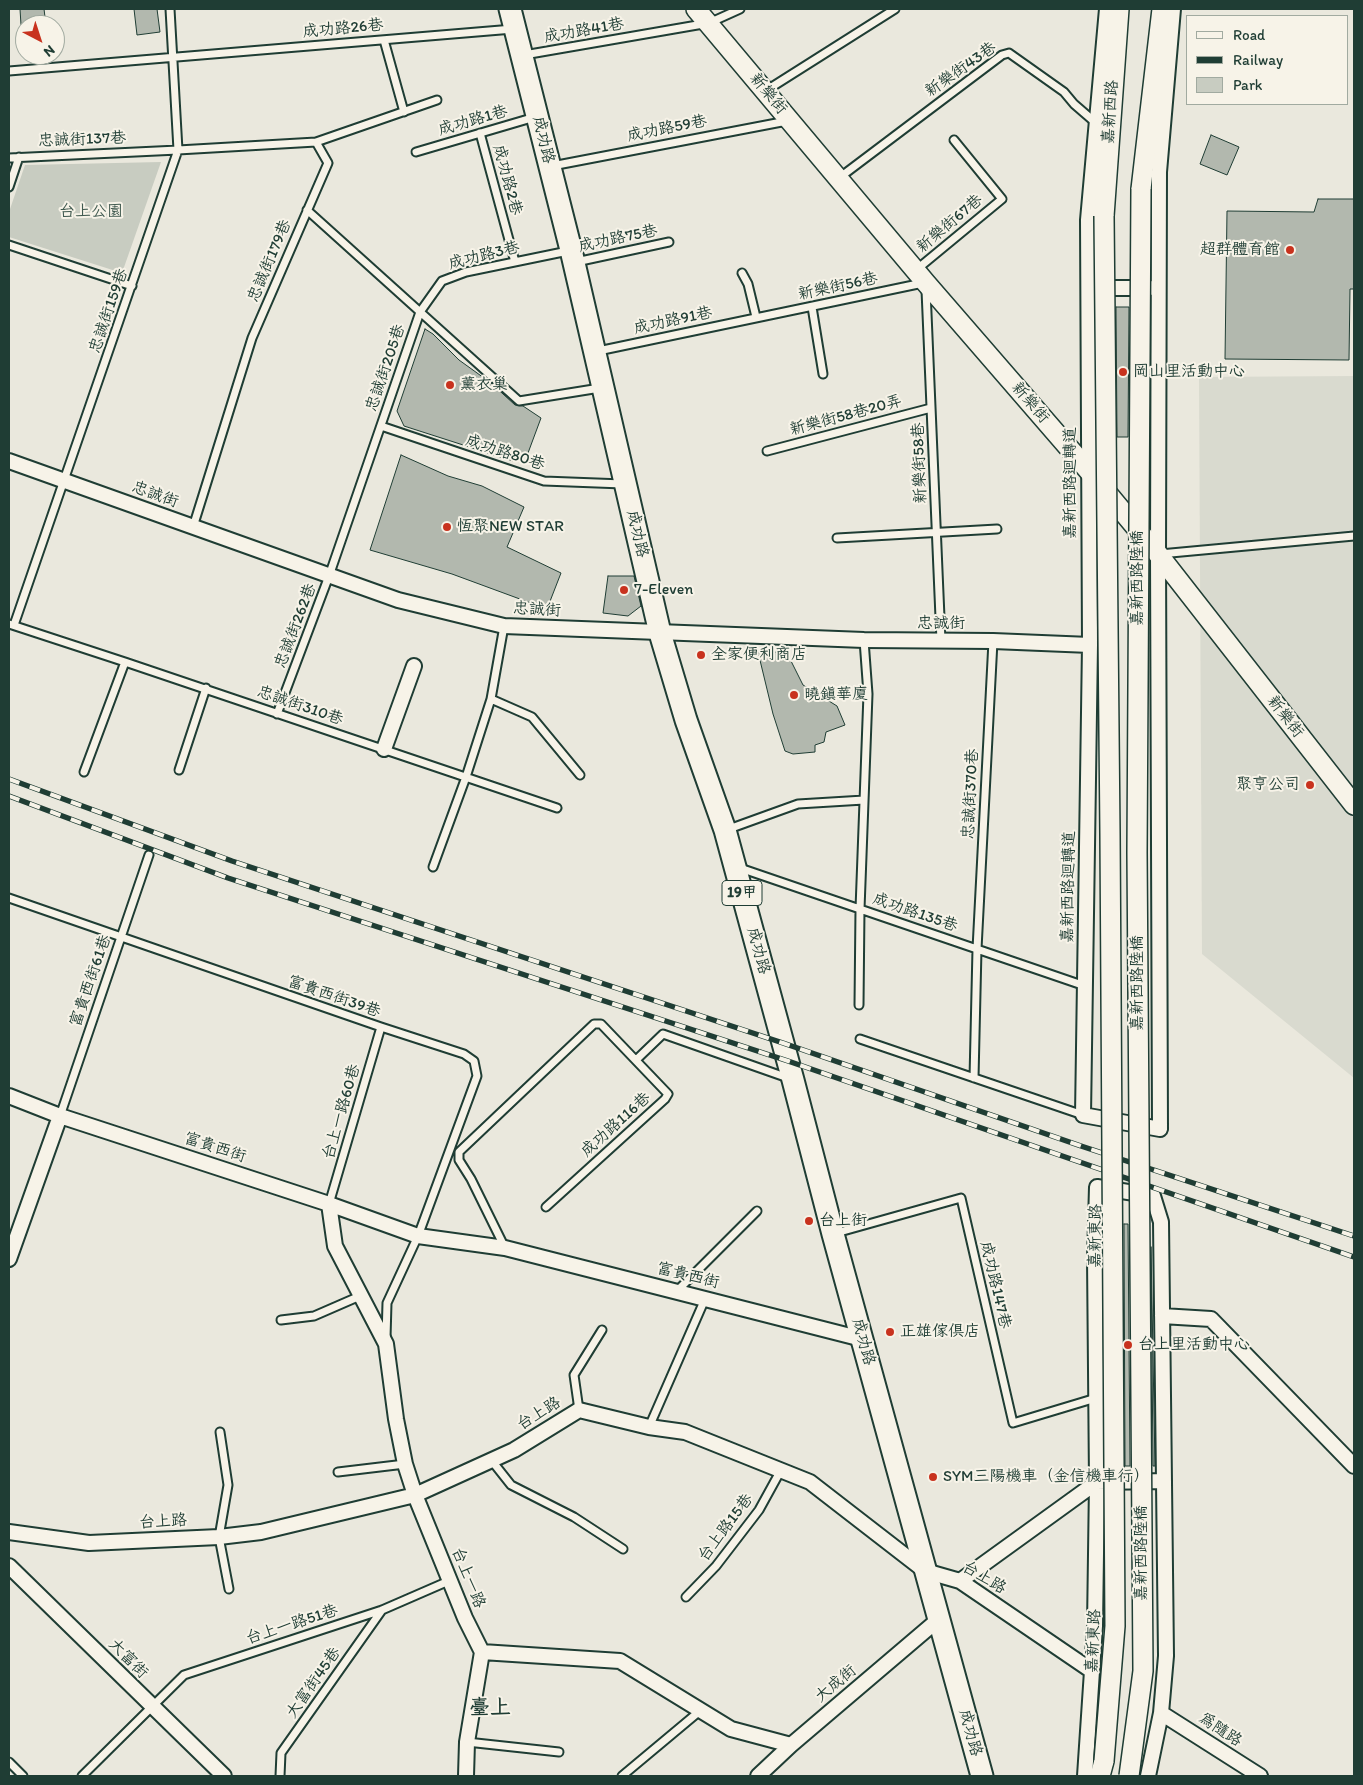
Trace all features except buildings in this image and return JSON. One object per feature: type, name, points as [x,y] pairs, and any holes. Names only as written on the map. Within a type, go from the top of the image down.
[{"type":"main road","name":"成功路","points":[[510,9],[523,55],[595,352],[660,633],[686,720],[725,830],[924,1571],[982,1776]]},
{"type":"street","name":"新樂街","points":[[696,9],[1158,554],[1354,804]]},
{"type":"street","name":"嘉新西路迴轉道","points":[[1083,1115],[1090,645],[1088,220],[1107,9]]},
{"type":"street","name":"嘉新西路","points":[[1104,216],[1119,9]]},
{"type":"street","name":"嘉新西路陸橋","points":[[1129,1776],[1143,1671],[1136,852],[1141,189],[1162,9]]},
{"type":"street","points":[[1083,1115],[1160,1129],[1159,172],[1173,9]]},
{"type":"street","name":"嘉新西路陸橋","points":[[1102,1769],[1115,1626],[1104,216]]},
{"type":"street","points":[[1088,288],[1158,288]]},
{"type":"street","name":"忠誠街","points":[[9,461],[398,600],[504,626],[864,640],[1090,645]]},
{"type":"street","points":[[384,750],[414,666]]},
{"type":"street","name":"富貴西街","points":[[9,1096],[60,1116],[329,1204],[418,1236],[505,1248],[862,1339]]},
{"type":"street","points":[[9,1258],[60,1116]]},
{"type":"street","name":"嘉新東路","points":[[1085,1776],[1095,1626],[1097,1482],[1095,1258],[1097,1186],[1153,1196],[1161,1222],[1166,1656],[1161,1713],[1148,1776]]},
{"type":"street","name":"台上一路","points":[[329,1204],[334,1246],[386,1344],[396,1419],[405,1464],[465,1618],[482,1652]]},
{"type":"street","points":[[1162,1316],[1211,1319],[1354,1466]]},
{"type":"street","name":"台上路","points":[[9,1532],[89,1543],[219,1537],[261,1532],[416,1495],[514,1450],[579,1410],[649,1427],[685,1432],[810,1482],[924,1571],[960,1580],[1092,1671]]},
{"type":"street","points":[[960,1580],[1097,1482],[1164,1481]]},
{"type":"street","name":"大富街","points":[[9,1566],[150,1706],[224,1776]]},
{"type":"street","name":"大成街","points":[[758,1776],[791,1745],[939,1619]]},
{"type":"street","points":[[466,1776],[467,1742],[482,1652],[620,1661],[732,1729],[791,1745]]},
{"type":"street","name":"為隨路","points":[[1161,1713],[1260,1776]]},
{"type":"lane","points":[[170,9],[178,150],[316,142],[437,100]]},
{"type":"lane","name":"成功路41巷","points":[[523,55],[709,23],[740,9]]},
{"type":"lane","points":[[766,91],[895,9]]},
{"type":"lane","name":"成功路26巷","points":[[9,71],[516,29]]},
{"type":"lane","points":[[384,40],[404,112]]},
{"type":"lane","name":"新樂街43巷","points":[[838,178],[1002,55],[1009,53],[1064,92],[1074,104],[1097,124]]},
{"type":"lane","name":"成功路1巷","points":[[416,152],[538,116]]},
{"type":"lane","name":"成功路59巷","points":[[549,166],[790,120]]},
{"type":"lane","name":"成功路2巷","points":[[480,133],[515,262]]},
{"type":"lane","name":"新樂街67巷","points":[[921,276],[1002,199],[954,140]]},
{"type":"lane","name":"忠誠街179巷","points":[[193,527],[252,338],[328,163],[316,142]]},
{"type":"lane","name":"忠誠街137巷","points":[[9,187],[19,157],[178,150]]},
{"type":"lane","name":"忠誠街159巷","points":[[11,624],[65,481],[178,150]]},
{"type":"lane","points":[[9,158],[19,157]]},
{"type":"lane","name":"忠誠街205巷","points":[[308,210],[420,312],[329,576]]},
{"type":"lane","name":"成功路75巷","points":[[572,257],[669,242]]},
{"type":"lane","points":[[9,245],[132,286]]},
{"type":"lane","name":"成功路3巷","points":[[420,312],[442,281],[466,272],[515,262],[572,257]]},
{"type":"lane","points":[[742,273],[748,284],[756,317]]},
{"type":"lane","name":"新樂街56巷","points":[[756,317],[812,307],[921,276]]},
{"type":"lane","name":"新樂街58巷","points":[[921,276],[931,408],[941,642]]},
{"type":"lane","points":[[812,307],[823,374]]},
{"type":"lane","points":[[420,312],[519,401],[603,387]]},
{"type":"lane","name":"成功路91巷","points":[[595,352],[756,317]]},
{"type":"lane","name":"新樂街58巷20弄","points":[[767,451],[931,408]]},
{"type":"lane","name":"成功路80巷","points":[[381,426],[544,481],[625,484]]},
{"type":"lane","points":[[837,538],[997,529]]},
{"type":"lane","points":[[1158,554],[1354,536]]},
{"type":"lane","name":"忠誠街262巷","points":[[277,714],[329,576]]},
{"type":"lane","name":"忠誠街310巷","points":[[11,624],[206,688],[277,714],[557,808]]},
{"type":"lane","points":[[433,867],[466,777],[491,699],[504,626]]},
{"type":"lane","points":[[859,1005],[860,909],[868,694],[864,640]]},
{"type":"lane","name":"忠誠街370巷","points":[[974,1078],[977,949],[993,642]]},
{"type":"lane","points":[[84,772],[125,662]]},
{"type":"lane","points":[[179,770],[206,688]]},
{"type":"lane","points":[[491,699],[532,717],[580,775]]},
{"type":"lane","points":[[725,830],[798,804],[864,800]]},
{"type":"lane","name":"富貴西街61巷","points":[[60,1116],[149,855]]},
{"type":"lane","name":"成功路135巷","points":[[735,867],[1085,986]]},
{"type":"lane","name":"富貴西街39巷","points":[[9,898],[120,938],[464,1054],[474,1061],[477,1076],[418,1236],[387,1303],[386,1344]]},
{"type":"lane","points":[[505,1248],[471,1179],[458,1160],[459,1152],[594,1024],[601,1024],[636,1060],[663,1034],[793,1080]]},
{"type":"lane","name":"台上一路60巷","points":[[329,1204],[381,1027]]},
{"type":"lane","points":[[860,1039],[1083,1115]]},
{"type":"lane","name":"成功路116巷","points":[[546,1207],[665,1099],[668,1094],[636,1060]]},
{"type":"lane","name":"成功路147巷","points":[[833,1234],[961,1198],[1013,1423],[1096,1398]]},
{"type":"lane","points":[[677,1292],[757,1211]]},
{"type":"lane","points":[[281,1320],[314,1316],[360,1296]]},
{"type":"lane","points":[[649,1427],[705,1299]]},
{"type":"lane","points":[[579,1410],[574,1374],[602,1330]]},
{"type":"lane","points":[[220,1432],[228,1485],[219,1537],[228,1589]]},
{"type":"lane","points":[[492,1461],[511,1485],[574,1517],[623,1549]]},
{"type":"lane","points":[[338,1472],[405,1464]]},
{"type":"lane","name":"台上路15巷","points":[[686,1597],[716,1566],[759,1510],[781,1470]]},
{"type":"lane","name":"台上一路51巷","points":[[84,1776],[150,1706],[184,1675],[382,1610],[451,1580]]},
{"type":"lane","name":"大富街45巷","points":[[280,1776],[281,1753],[382,1610]]},
{"type":"lane","points":[[622,1776],[701,1710]]},
{"type":"lane","points":[[467,1742],[559,1752]]},
{"type":"lane","points":[[9,1762],[23,1776]]},
{"type":"shaded area","points":[[1354,376],[1354,1078],[1202,954],[1199,377]]},
{"type":"green space","name":"台上公園","points":[[161,162],[122,273],[9,237],[9,212],[25,165]]},
{"type":"railway","points":[[9,779],[232,861],[783,1043],[1081,1146],[1354,1236]]},
{"type":"railway","points":[[9,796],[228,878],[788,1061],[1354,1257]]},
{"type":"place","name":"超群體育館","points":[[1290,250]]},
{"type":"place","name":"岡山里活動中心","points":[[1123,372]]},
{"type":"place","name":"薰衣巢","points":[[450,385]]},
{"type":"place","name":"恆聚NEW STAR","points":[[447,527]]},
{"type":"place","name":"7-Eleven","points":[[624,590]]},
{"type":"place","name":"全家便利商店","points":[[701,655]]},
{"type":"place","name":"曉鎮華廈","points":[[794,695]]},
{"type":"place","name":"聚亨公司","points":[[1310,785]]},
{"type":"place","name":"台上街","points":[[809,1221]]},
{"type":"place","name":"正雄傢俱店","points":[[890,1332]]},
{"type":"place","name":"台上里活動中心","points":[[1128,1345]]},
{"type":"place","name":"SYM三陽機車（金信機車行）","points":[[933,1477]]},
{"type":"district","name":"臺上","points":[[490,1709]]}]
